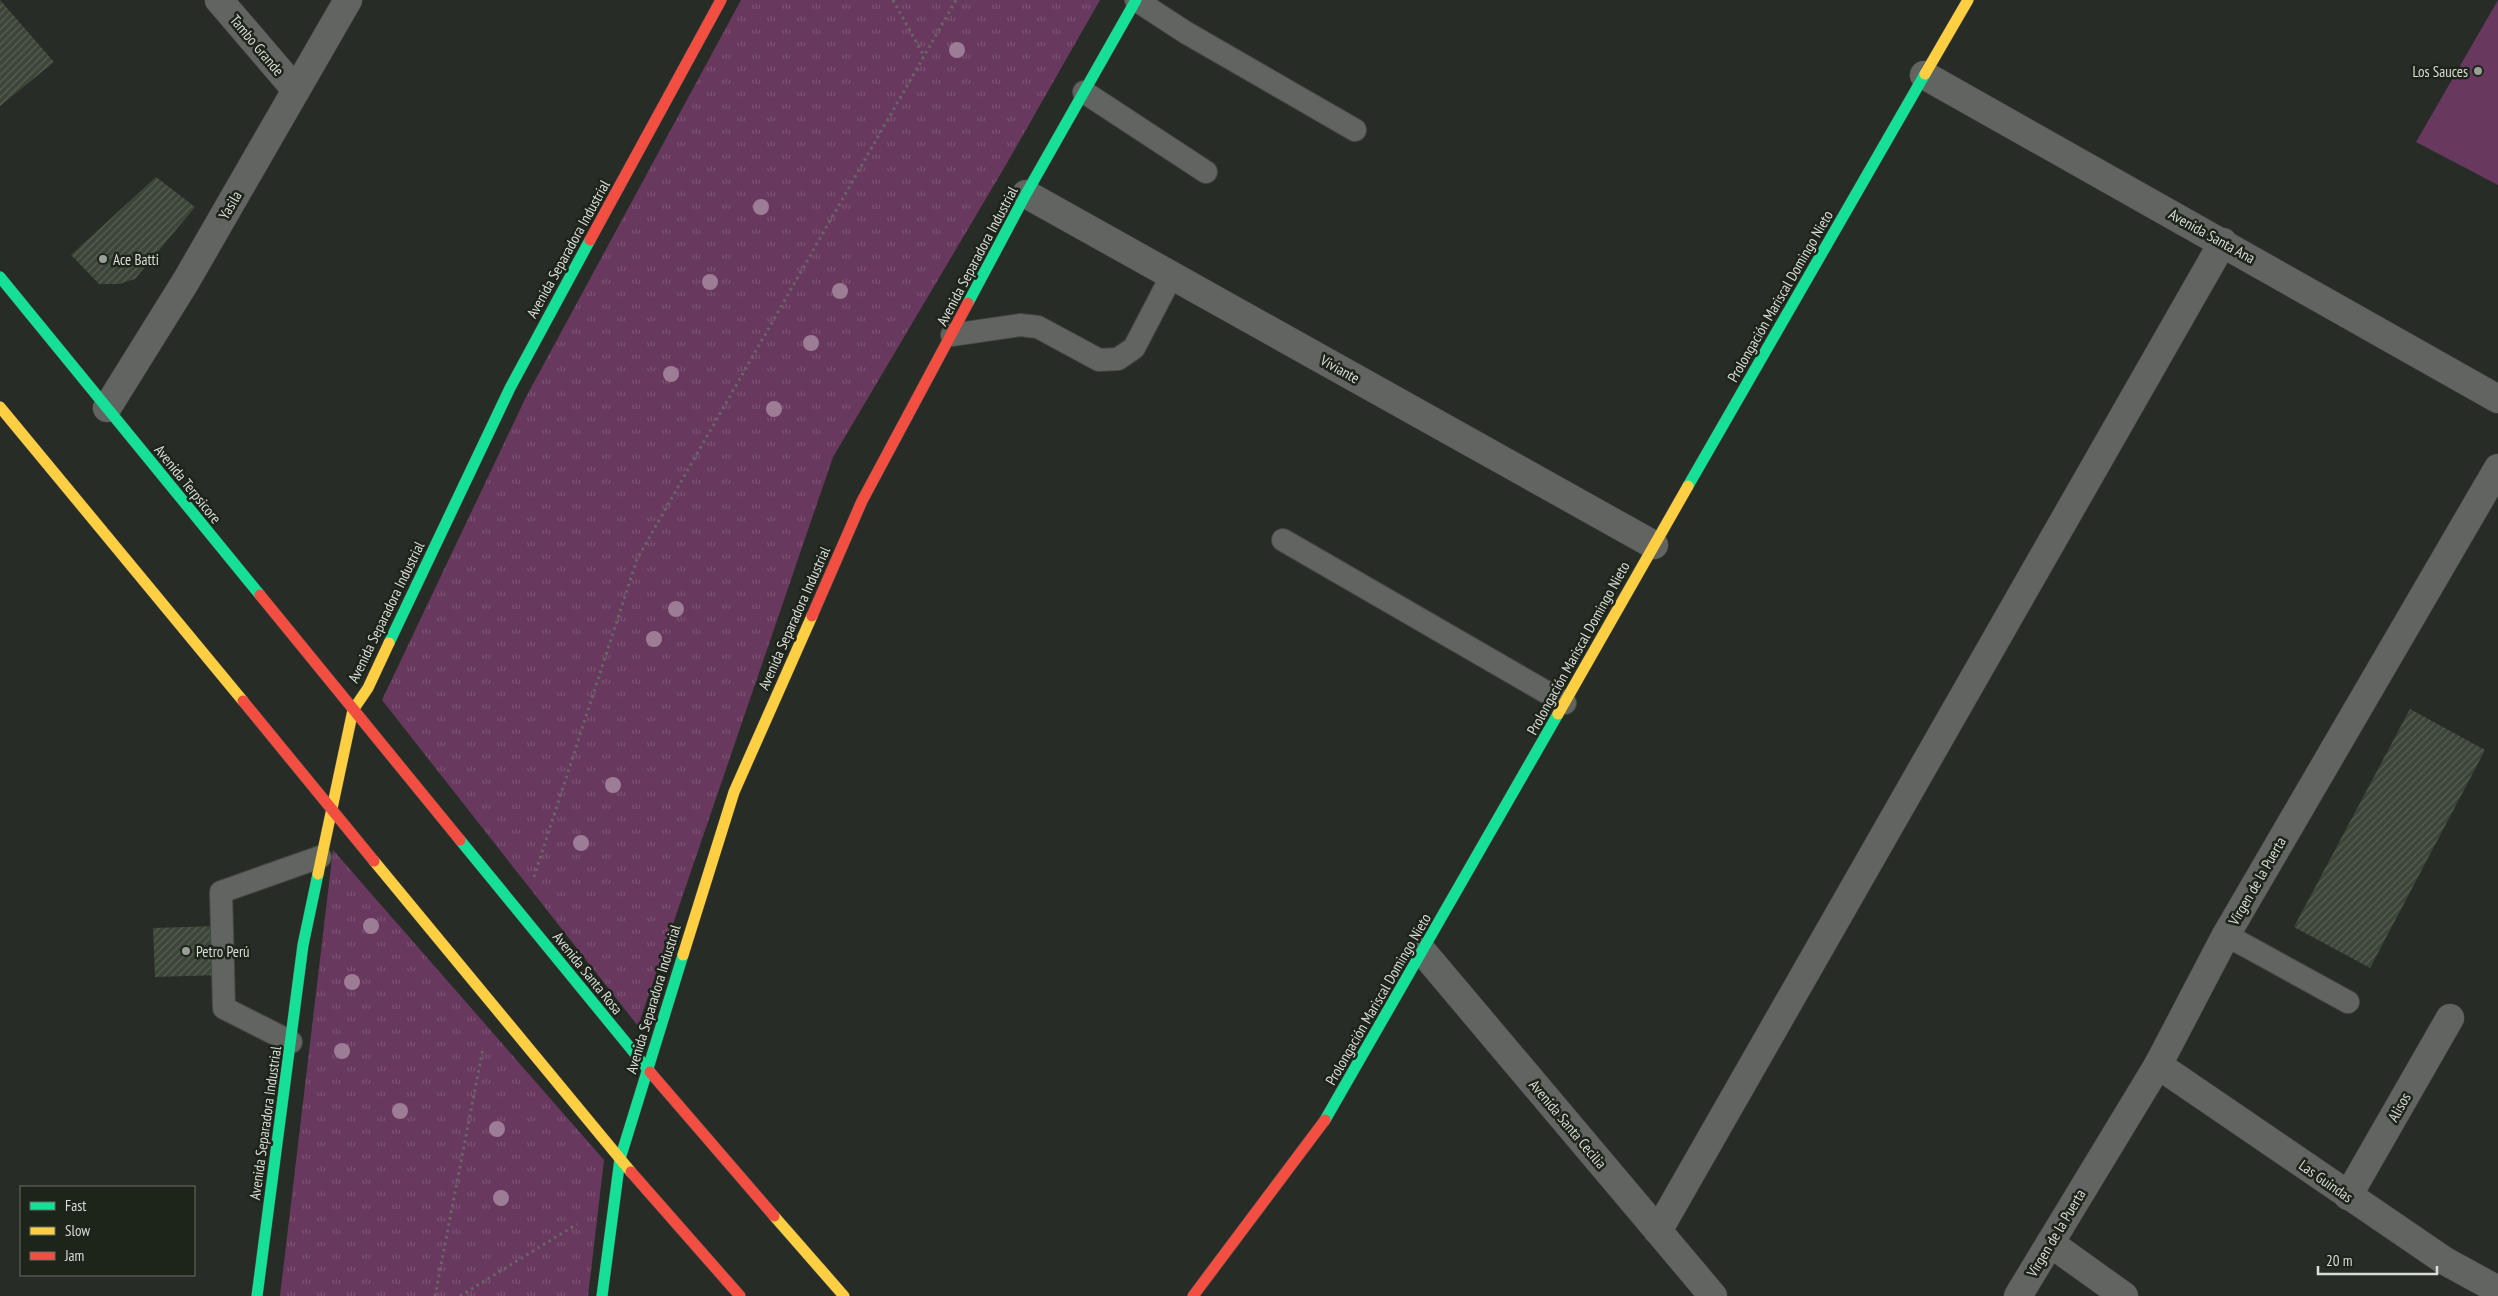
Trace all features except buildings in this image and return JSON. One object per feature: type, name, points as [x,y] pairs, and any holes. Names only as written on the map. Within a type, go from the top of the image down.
[{"type":"main road","name":"Avenida Separadora Industrial","points":[[257,1296],[303,946],[320,857],[353,710],[368,688],[510,388],[721,0]]},
{"type":"main road","name":"Avenida Separadora Industrial","points":[[602,1296],[620,1159],[734,792],[862,501],[1026,194],[1136,0]]},
{"type":"main road","name":"Prolongación Mariscal Domingo Nieto","points":[[1194,1296],[1322,1125],[1968,0]]},
{"type":"main road","name":"Avenida Terpsicore","points":[[0,277],[353,710]]},
{"type":"main road","points":[[0,407],[620,1159],[740,1296]]},
{"type":"main road","name":"Avenida Santa Rosa","points":[[353,710],[647,1069],[844,1296]]},
{"type":"street","name":"Tambo Grande","points":[[219,0],[296,90]]},
{"type":"street","name":"Yasila","points":[[107,408],[186,281],[348,0]]},
{"type":"street","name":"Avenida Santa Ana","points":[[1924,75],[2223,242],[2498,399]]},
{"type":"street","name":"Viviante","points":[[1026,194],[1654,545]]},
{"type":"street","points":[[1658,1231],[2223,242]]},
{"type":"street","name":"Virgen de la Puerta","points":[[2018,1296],[2158,1065],[2226,935],[2498,468]]},
{"type":"street","name":"Avenida Santa Cecilia","points":[[1423,952],[1713,1296]]},
{"type":"street","name":"Alisos","points":[[2348,1196],[2450,1018]]},
{"type":"street","name":"Las Guindas","points":[[2158,1065],[2445,1261],[2498,1290]]},
{"type":"street","points":[[2050,1243],[2124,1296]]},
{"type":"lane","points":[[1136,0],[1185,32],[1354,130]]},
{"type":"lane","points":[[1084,92],[1206,172]]},
{"type":"lane","points":[[952,335],[1020,325],[1038,326],[1099,360],[1118,359],[1134,348],[1172,275]]},
{"type":"lane","points":[[1283,540],[1565,703]]},
{"type":"lane","points":[[291,1042],[224,1008],[221,892],[320,857]]},
{"type":"lane","points":[[2226,935],[2348,1002]]},
{"type":"path","points":[[893,0],[924,56]]},
{"type":"path","points":[[522,915],[637,559],[956,0]]},
{"type":"path","points":[[435,1296],[492,1003]]},
{"type":"path","points":[[460,1296],[614,1201]]},
{"type":"green space","points":[[741,0],[1100,0],[1007,163],[833,457],[638,1026],[382,700],[526,397]]},
{"type":"green space","name":"Los Sauces","points":[[2498,0],[2498,185],[2416,142]]},
{"type":"green space","points":[[333,850],[604,1160],[588,1296],[280,1296]]},
{"type":"traffic: fast","points":[[968,303],[1026,194],[1136,0]]},
{"type":"traffic: fast","points":[[1688,486],[1925,74]]},
{"type":"traffic: fast","points":[[389,643],[510,388],[590,240]]},
{"type":"traffic: fast","points":[[0,277],[260,595]]},
{"type":"traffic: fast","points":[[1325,1120],[1558,714]]},
{"type":"traffic: fast","points":[[460,840],[650,1072]]},
{"type":"traffic: fast","points":[[257,1296],[303,945],[318,874]]},
{"type":"traffic: fast","points":[[602,1296],[620,1159],[683,955]]},
{"type":"traffic: slow","points":[[1925,74],[1968,0]]},
{"type":"traffic: slow","points":[[0,407],[243,701]]},
{"type":"traffic: slow","points":[[1558,714],[1688,486]]},
{"type":"traffic: slow","points":[[683,955],[734,792],[812,616]]},
{"type":"traffic: slow","points":[[318,874],[353,710],[368,688],[389,643]]},
{"type":"traffic: slow","points":[[374,861],[631,1172]]},
{"type":"traffic: slow","points":[[774,1216],[844,1296]]},
{"type":"traffic: jam","points":[[590,240],[721,0]]},
{"type":"traffic: jam","points":[[812,616],[862,501],[968,303]]},
{"type":"traffic: jam","points":[[260,595],[460,840]]},
{"type":"traffic: jam","points":[[243,701],[374,861]]},
{"type":"traffic: jam","points":[[650,1072],[774,1216]]},
{"type":"traffic: jam","points":[[1193,1296],[1325,1120]]},
{"type":"traffic: jam","points":[[631,1172],[740,1296]]},
{"type":"place","name":"Los Sauces","points":[[2478,71]]},
{"type":"place","name":"Ace Batti","points":[[103,259]]},
{"type":"place","name":"Petro Perú","points":[[186,951]]}]
